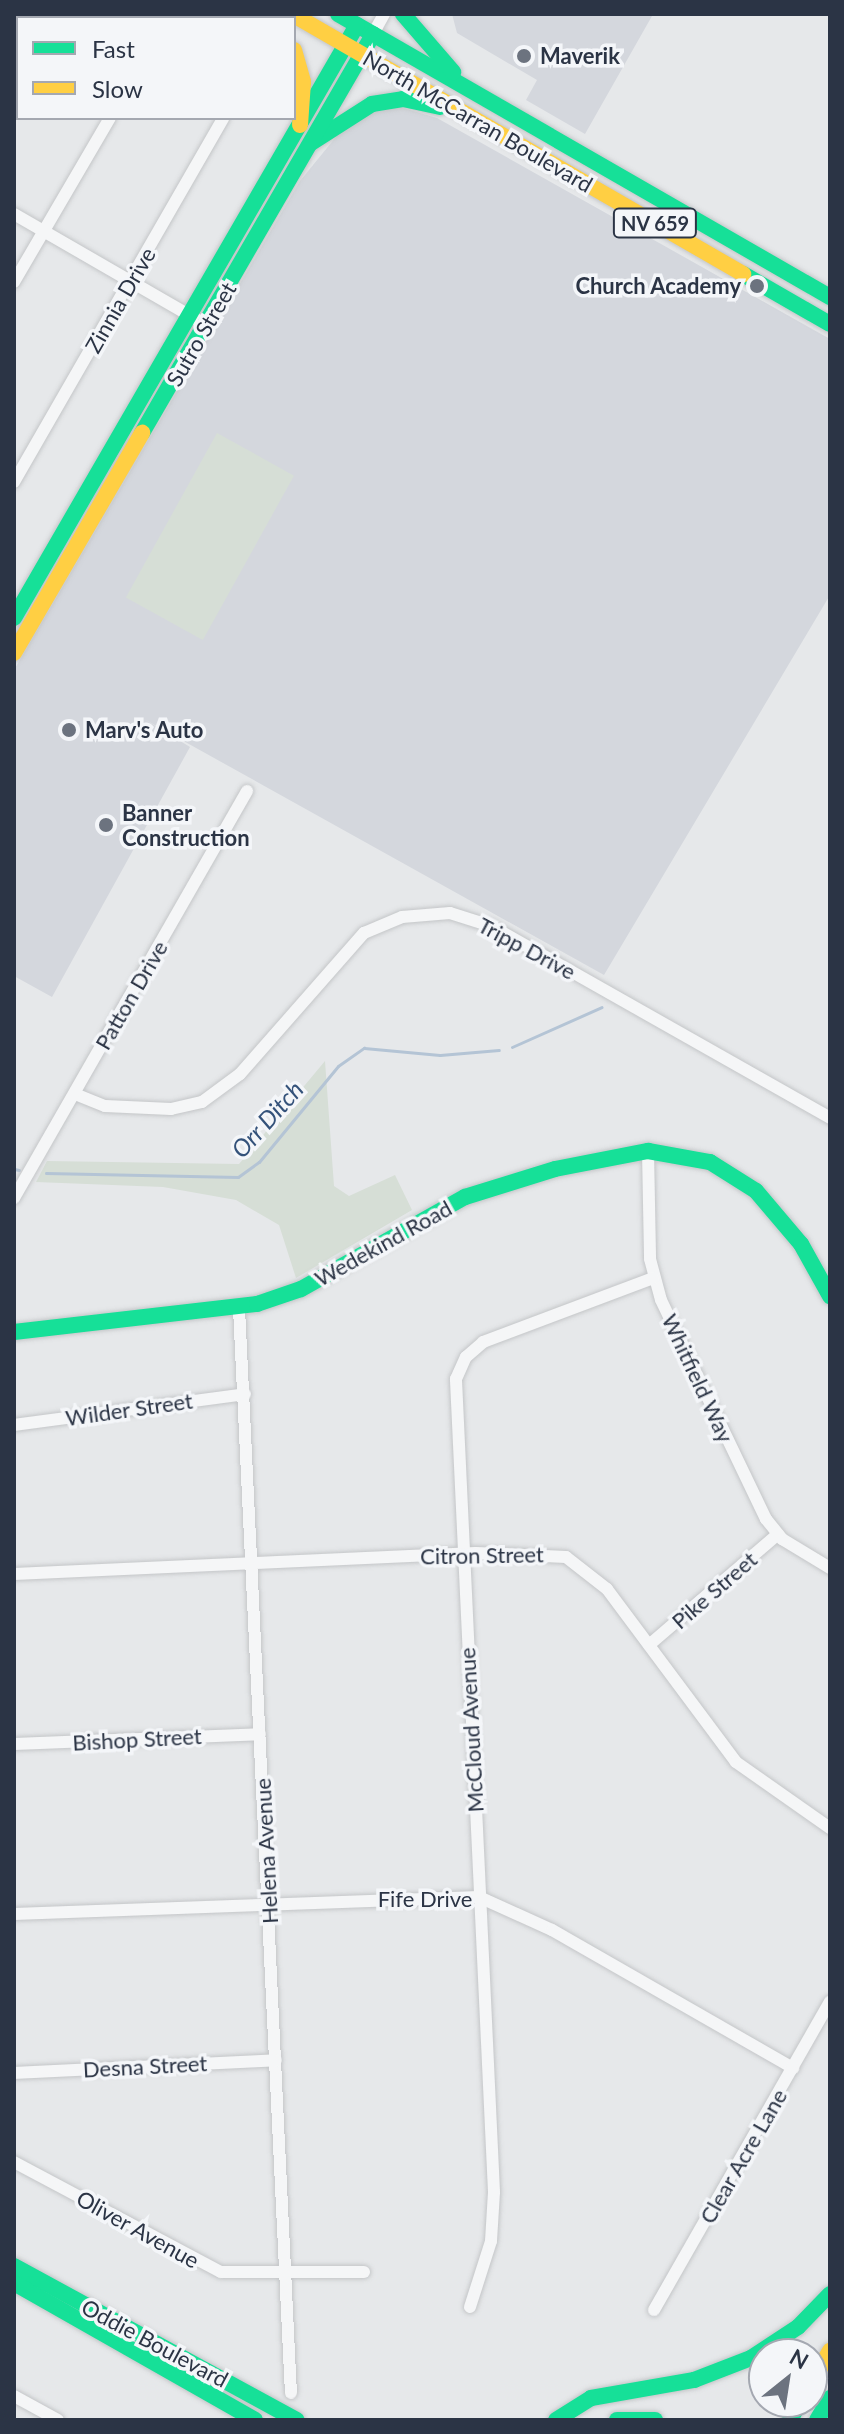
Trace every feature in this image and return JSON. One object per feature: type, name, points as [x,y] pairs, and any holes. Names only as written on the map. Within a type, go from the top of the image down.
[{"type":"main road","name":"North McCarran Boulevard","points":[[338,14],[361,19],[373,34],[830,297]]},
{"type":"main road","points":[[403,14],[472,91]]},
{"type":"main road","name":"North McCarran Boulevard","points":[[296,16],[830,324]]},
{"type":"main road","name":"Sutro Street","points":[[14,653],[19,634],[206,325],[311,143],[353,48],[361,19]]},
{"type":"main road","name":"Sutro Street","points":[[14,618],[300,125],[353,48],[373,34]]},
{"type":"main road","points":[[296,57],[303,82],[300,125]]},
{"type":"main road","points":[[311,143],[357,110],[387,100],[422,102],[480,122]]},
{"type":"main road","points":[[270,175],[284,189]]},
{"type":"main road","name":"Wedekind Road","points":[[14,1332],[239,1308],[301,1289],[465,1197],[555,1169],[648,1151],[699,1158],[756,1191],[801,1244],[830,1296]]},
{"type":"main road","name":"Oddie Boulevard","points":[[14,2266],[297,2420]]},
{"type":"main road","name":"Oddie Boulevard","points":[[14,2283],[255,2420]]},
{"type":"main road","points":[[556,2420],[591,2398],[694,2380],[737,2365],[775,2344],[830,2294]]},
{"type":"main road","points":[[817,2420],[830,2398]]},
{"type":"main road","points":[[617,2420],[655,2420]]},
{"type":"street","name":"Sutro Street","points":[[373,34],[384,14]]},
{"type":"street","points":[[14,282],[109,120]]},
{"type":"street","name":"Zinnia Drive","points":[[14,482],[222,120]]},
{"type":"street","points":[[14,214],[206,325]]},
{"type":"street","name":"Patton Drive","points":[[14,1198],[247,791]]},
{"type":"street","name":"Tripp Drive","points":[[75,1094],[105,1106],[171,1109],[202,1102],[240,1074],[364,933],[402,917],[450,913],[491,926],[830,1118]]},
{"type":"street","name":"Whitfield Way","points":[[648,1151],[653,1278],[778,1534]]},
{"type":"street","name":"McCloud Avenue","points":[[470,2307],[494,2208],[455,1392],[466,1357],[495,1335],[653,1278]]},
{"type":"street","name":"Helena Avenue","points":[[239,1308],[291,2393]]},
{"type":"street","name":"Wilder Street","points":[[14,1425],[245,1394]]},
{"type":"street","points":[[778,1534],[830,1568]]},
{"type":"street","name":"Pike Street","points":[[649,1645],[778,1534]]},
{"type":"street","name":"Citron Street","points":[[14,1574],[462,1553],[540,1552],[577,1562],[607,1589],[736,1762],[830,1828]]},
{"type":"street","name":"Bishop Street","points":[[14,1744],[260,1734]]},
{"type":"street","name":"Fife Drive","points":[[14,1914],[479,1897],[543,1925],[793,2068]]},
{"type":"street","name":"Clear Acre Lane","points":[[654,2310],[830,2002]]},
{"type":"street","name":"Desna Street","points":[[14,2073],[276,2060]]},
{"type":"street","name":"Oliver Avenue","points":[[14,2162],[202,2265],[238,2275],[364,2272]]},
{"type":"street","points":[[14,2396],[58,2420]]},
{"type":"shaded area","points":[[452,14],[652,16],[585,134],[526,100],[537,80],[457,33]]},
{"type":"shaded area","points":[[393,105],[437,118],[830,339],[830,595],[604,975],[144,719],[190,747],[52,997],[14,976],[14,670],[300,181],[349,121]]},
{"type":"shaded area","points":[[217,433],[294,476],[203,640],[126,597]]},
{"type":"shaded area","points":[[325,1061],[334,1186],[349,1196],[395,1175],[412,1210],[296,1278],[279,1225],[236,1200],[163,1187],[36,1182],[47,1161],[239,1164]]},
{"type":"waterway","name":"Orr Ditch","points":[[512,1047],[602,1007]]},
{"type":"waterway","name":"Orr Ditch","points":[[46,1173],[238,1177],[259,1162],[338,1066],[364,1048],[440,1055],[499,1050]]},
{"type":"waterway","name":"Orr Ditch","points":[[14,1169],[19,1170]]},
{"type":"traffic: fast","points":[[338,14],[830,297]]},
{"type":"traffic: fast","points":[[403,14],[453,72]]},
{"type":"traffic: fast","points":[[14,618],[357,25]]},
{"type":"traffic: fast","points":[[142,433],[373,34]]},
{"type":"traffic: fast","points":[[311,143],[372,104],[403,99],[440,107]]},
{"type":"traffic: fast","points":[[743,274],[830,324]]},
{"type":"traffic: fast","points":[[14,1332],[257,1304],[301,1289],[465,1197],[555,1169],[648,1151],[710,1162],[756,1191],[801,1244],[830,1296]]},
{"type":"traffic: fast","points":[[14,2266],[297,2420]]},
{"type":"traffic: fast","points":[[14,2283],[255,2420]]},
{"type":"traffic: fast","points":[[556,2420],[591,2398],[694,2380],[751,2358],[798,2327],[830,2294]]},
{"type":"traffic: fast","points":[[817,2420],[830,2398]]},
{"type":"traffic: fast","points":[[617,2420],[655,2420]]},
{"type":"traffic: slow","points":[[292,14],[295,16]]},
{"type":"traffic: slow","points":[[296,16],[743,274]]},
{"type":"traffic: slow","points":[[296,57],[303,82],[300,125]]},
{"type":"traffic: slow","points":[[14,653],[142,433]]},
{"type":"place","name":"Maverik","points":[[524,56]]},
{"type":"place","name":"Church Academy","points":[[757,286]]},
{"type":"place","name":"Marv's Auto","points":[[69,730]]},
{"type":"place","name":"Banner Construction","points":[[106,825]]}]
